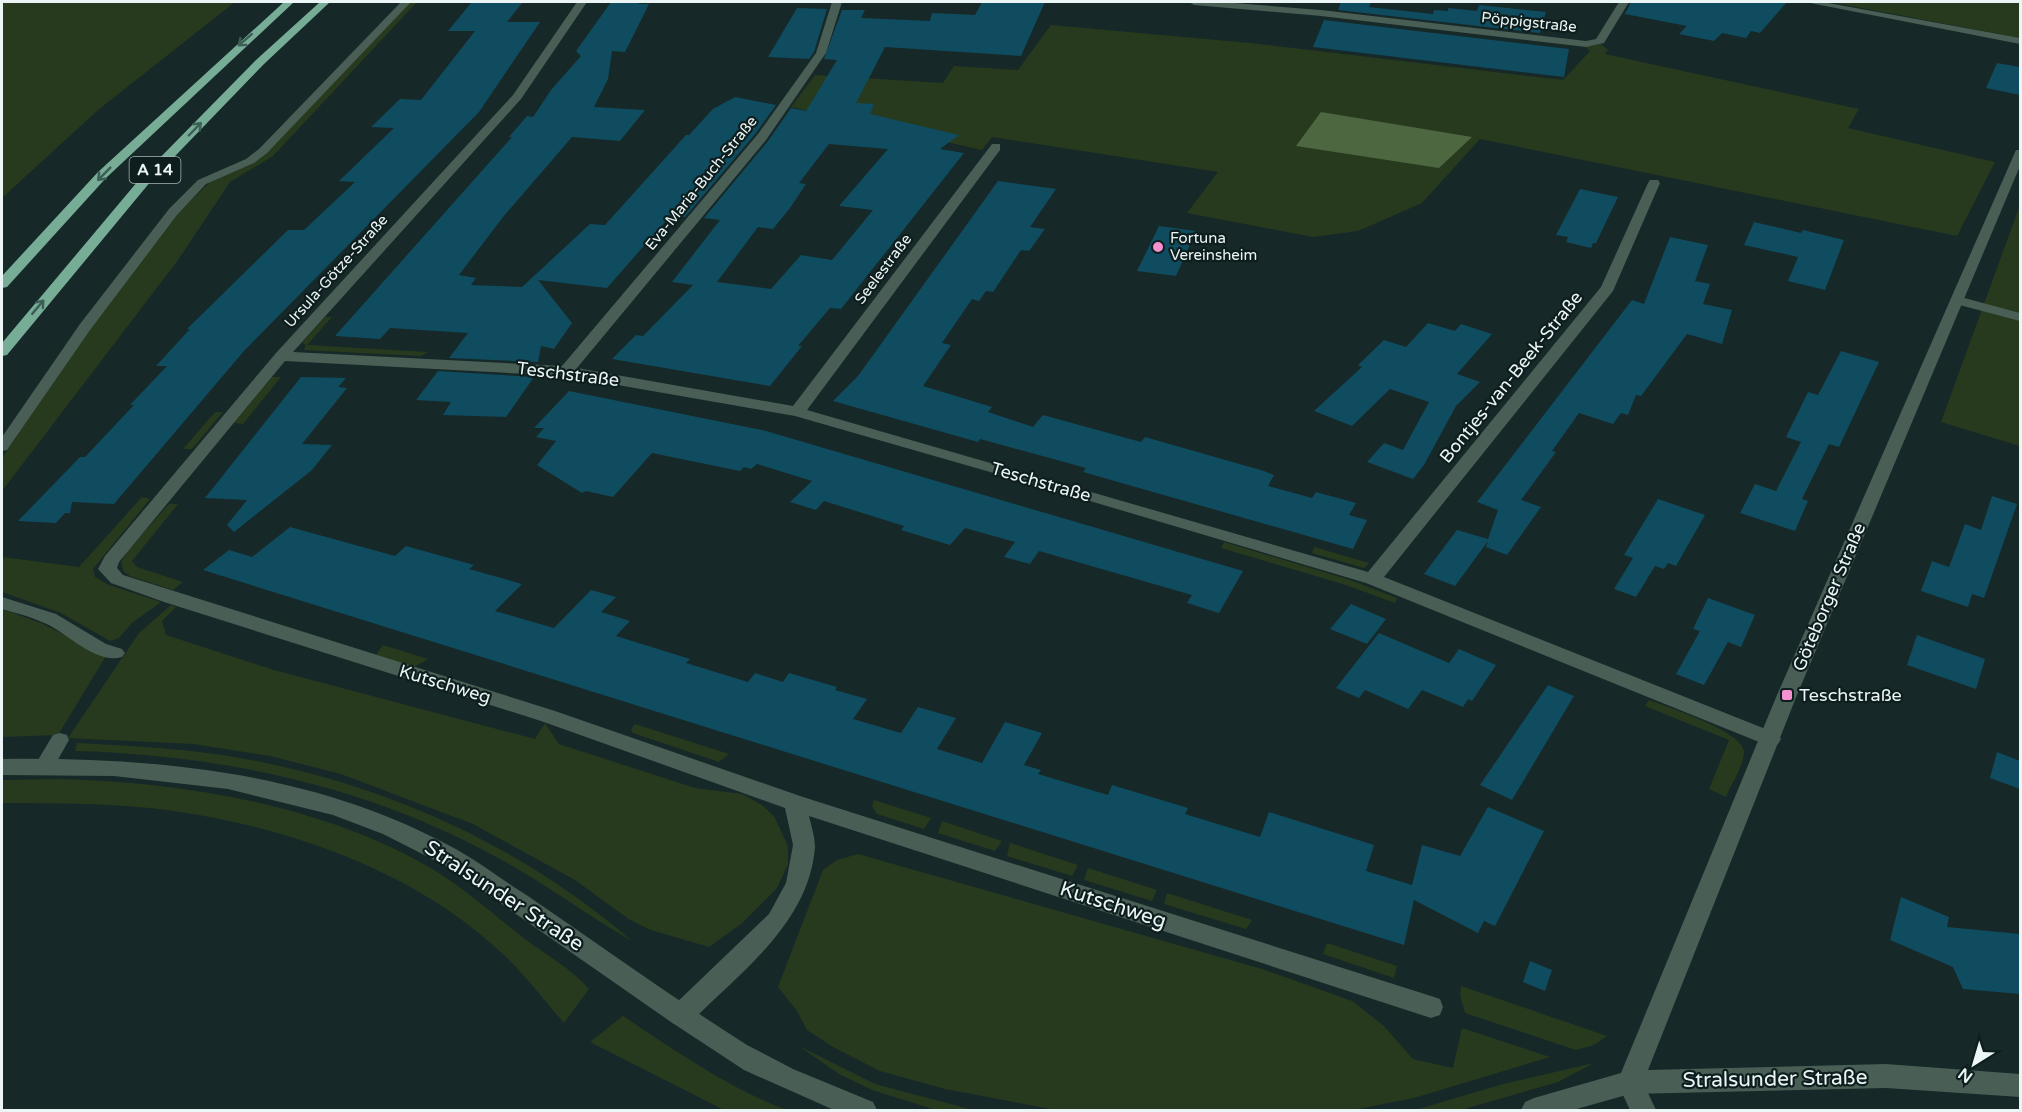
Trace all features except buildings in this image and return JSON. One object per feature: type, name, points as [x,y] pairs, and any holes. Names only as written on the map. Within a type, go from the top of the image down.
[{"type":"highway","name":"A 14","points":[[2,284],[102,175],[289,2]]},
{"type":"highway","name":"A 14","points":[[2,352],[147,178],[260,62],[325,2]]},
{"type":"street","name":"Ursula-Götze-Straße","points":[[111,560],[281,356],[518,97],[582,2]]},
{"type":"street","name":"Eva-Maria-Buch-Straße","points":[[566,371],[762,137],[821,53],[837,2]]},
{"type":"street","name":"Pöppigstraße","points":[[1194,2],[1321,13],[1586,44],[1600,41],[1624,2]]},
{"type":"street","points":[[1810,2],[2020,41]]},
{"type":"street","name":"Seelestraße","points":[[797,412],[996,147]]},
{"type":"street","name":"Göteborger Straße","points":[[1630,1082],[1771,739],[2020,153]]},
{"type":"street","name":"Bontjes-van-Beek-Straße","points":[[1372,579],[1608,288],[1654,183]]},
{"type":"street","name":"Teschstraße","points":[[281,356],[566,371],[797,412],[1059,486],[1372,579],[1771,739]]},
{"type":"street","name":"Kutschweg","points":[[111,560],[107,569],[111,575],[171,598],[548,716],[795,803],[1431,1007]]},
{"type":"street","name":"Stralsunder Straße","points":[[2,767],[45,765],[147,770],[252,786],[316,802],[382,825],[442,852],[540,916],[740,1054],[821,1094],[864,1110]]},
{"type":"street","points":[[681,1015],[777,921],[797,884],[804,845],[795,803]]},
{"type":"street","name":"Stralsunder Straße","points":[[1534,1110],[1630,1082],[1886,1076],[2020,1086]]},
{"type":"street","points":[[1630,1082],[1643,1110]]},
{"type":"lane","points":[[2,447],[85,327],[173,212],[202,182],[250,161],[263,151],[406,2]]},
{"type":"lane","points":[[1957,300],[2020,316]]},
{"type":"lane","points":[[2,603],[50,618],[100,648],[116,652]]},
{"type":"lane","points":[[45,765],[60,740]]},
{"type":"green space","points":[[2,2],[235,2],[98,110],[2,198]]},
{"type":"green space","points":[[410,2],[417,2],[273,156],[230,182],[178,260],[2,491],[2,458],[91,326],[180,211],[210,182],[251,164]]},
{"type":"green space","points":[[1830,2],[2020,2],[2020,38]]},
{"type":"green space","points":[[1051,25],[1250,43],[1563,80],[1590,51],[1585,46],[1601,44],[1608,50],[1605,54],[1859,109],[1848,128],[1995,162],[1957,236],[1480,139],[1422,203],[1358,231],[1313,237],[1187,213],[1218,172],[992,137],[982,150],[791,107],[815,75],[943,83],[954,66],[1018,70]]},
{"type":"green space","points":[[1321,112],[1472,137],[1439,168],[1296,146]]},
{"type":"green space","points":[[2020,205],[2020,446],[1941,422]]},
{"type":"green space","points":[[325,317],[332,317],[307,345],[428,352],[421,356],[304,350],[306,345],[302,343]]},
{"type":"green space","points":[[272,377],[281,377],[243,424],[234,423]]},
{"type":"green space","points":[[215,412],[223,412],[192,449],[183,449]]},
{"type":"green space","points":[[142,497],[150,499],[93,569],[95,577],[109,585],[161,602],[132,623],[119,638],[110,641],[61,613],[2,592],[2,557],[79,567]]},
{"type":"green space","points":[[169,504],[178,504],[132,561],[137,567],[183,582],[173,590],[130,576],[124,572],[121,562],[128,550]]},
{"type":"green space","points":[[1224,542],[1350,580],[1397,598],[1395,603],[1346,585],[1221,548]]},
{"type":"green space","points":[[1314,547],[1369,563],[1364,568],[1312,553]]},
{"type":"green space","points":[[171,605],[176,607],[162,621],[166,635],[274,670],[535,739],[545,723],[559,744],[695,788],[742,794],[762,805],[774,816],[788,846],[788,864],[777,888],[741,924],[709,947],[651,930],[630,920],[575,880],[473,824],[341,774],[270,756],[193,744],[68,738],[139,633]]},
{"type":"green space","points":[[2,609],[41,623],[106,656],[58,735],[2,737]]},
{"type":"green space","points":[[383,645],[428,659],[414,667],[376,655]]},
{"type":"green space","points":[[1649,700],[1704,721],[1733,737],[1741,745],[1743,758],[1726,797],[1709,789],[1729,740],[1645,706]]},
{"type":"green space","points":[[635,724],[729,754],[719,762],[633,733],[631,730]]},
{"type":"green space","points":[[77,743],[191,751],[251,760],[310,773],[369,791],[426,813],[481,839],[534,869],[585,903],[632,941],[509,864],[459,837],[407,815],[299,780],[244,768],[132,754],[75,751]]},
{"type":"green space","points":[[58,779],[154,785],[203,792],[300,813],[347,829],[392,848],[434,870],[567,969],[589,989],[564,1023],[512,963],[470,926],[432,900],[392,877],[351,858],[307,842],[218,819],[153,808],[66,803],[2,803],[2,780]]},
{"type":"green space","points":[[874,800],[931,818],[924,829],[877,814],[872,806]]},
{"type":"green space","points":[[942,821],[1002,841],[995,851],[938,833]]},
{"type":"green space","points":[[1010,843],[1078,865],[1072,876],[1007,856]]},
{"type":"green space","points":[[858,854],[1262,969],[1352,1001],[1384,1026],[1413,1059],[1453,1068],[1462,1028],[1550,1057],[1414,1098],[1353,1110],[1056,1110],[945,1089],[880,1071],[833,1047],[807,1030],[797,1011],[778,987],[823,870],[837,860]]},
{"type":"green space","points":[[1088,868],[1157,890],[1152,901],[1084,880]]},
{"type":"green space","points":[[1167,893],[1252,920],[1246,929],[1164,904]]},
{"type":"green space","points":[[1327,943],[1397,966],[1394,978],[1323,954]]},
{"type":"green space","points":[[1461,986],[1607,1036],[1594,1045],[1576,1050],[1465,1013],[1460,995]]},
{"type":"green space","points":[[623,1016],[723,1080],[787,1110],[724,1110],[590,1042]]},
{"type":"green space","points":[[799,1046],[875,1084],[973,1110],[936,1110],[872,1090],[839,1074]]},
{"type":"green space","points":[[1594,1063],[1558,1082],[1461,1110],[1415,1110],[1503,1084]]},
{"type":"place","name":"Fortuna Vereinsheim","points":[[1158,247]]},
{"type":"place","name":"Teschstraße","points":[[1787,695]]}]
